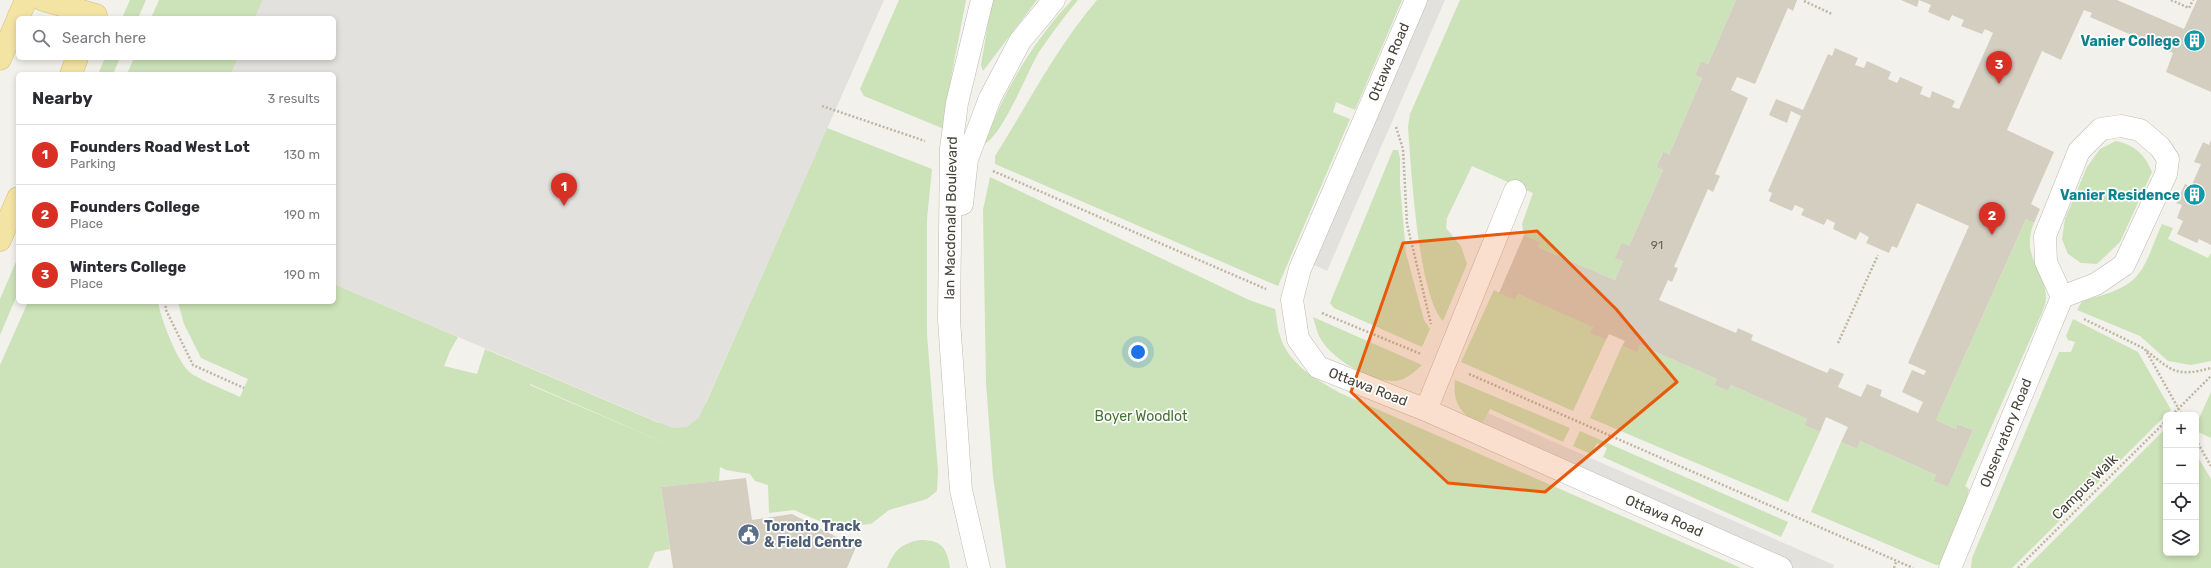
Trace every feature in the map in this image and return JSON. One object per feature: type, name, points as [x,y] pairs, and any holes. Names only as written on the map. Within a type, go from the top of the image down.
[{"type":"main road","points":[[19,16],[26,0]]},
{"type":"main road","points":[[43,0],[98,11]]},
{"type":"main road","points":[[0,59],[16,23]]},
{"type":"main road","points":[[72,72],[76,60]]},
{"type":"main road","points":[[0,240],[16,203]]},
{"type":"street","name":"Ian Macdonald Boulevard","points":[[978,568],[961,490],[949,320],[950,149],[957,103],[982,0]]},
{"type":"street","name":"Ian Macdonald Boulevard","points":[[949,320],[967,159],[990,98],[1020,41],[1054,0]]},
{"type":"street","name":"Ottawa Road","points":[[1416,0],[1304,260],[1292,300],[1298,339],[1318,367],[1426,410],[1781,568]]},
{"type":"street","points":[[2121,126],[2140,130],[2160,147],[2168,160],[2166,174],[2124,265],[2096,284],[2062,297],[2046,262],[2045,236],[2078,151],[2101,129],[2121,126]]},
{"type":"street","points":[[1426,410],[1516,191]]},
{"type":"street","name":"Observatory Road","points":[[1950,568],[2062,297]]},
{"type":"path","points":[[2171,0],[2189,8],[2193,0]]},
{"type":"path","points":[[1804,1],[1832,14]]},
{"type":"path","points":[[822,106],[932,144]]},
{"type":"path","points":[[1396,127],[1403,149],[1406,224],[1432,327]]},
{"type":"path","points":[[989,169],[1268,290]]},
{"type":"path","points":[[1838,343],[1878,254]]},
{"type":"path","points":[[2062,297],[2076,315],[2145,349],[2172,370],[2191,373],[2211,368]]},
{"type":"path","points":[[165,304],[166,310],[193,365],[244,388]]},
{"type":"path","points":[[1317,310],[1427,356]]},
{"type":"path","points":[[2145,349],[2180,412]]},
{"type":"path","points":[[1465,373],[1912,568]]},
{"type":"path","points":[[2175,412],[2211,376]]},
{"type":"path","name":"Campus Walk","points":[[2018,568],[2163,424]]},
{"type":"path","points":[[2199,445],[2211,466]]},
{"type":"path","points":[[1894,568],[1896,562]]},
{"type":"highlighted area","points":[[1537,231],[1616,309],[1677,382],[1545,492],[1448,483],[1351,392],[1403,243]]},
{"type":"green space","points":[[130,0],[146,0],[139,16],[123,16]]},
{"type":"green space","points":[[159,0],[263,0],[256,16],[152,16]]},
{"type":"green space","points":[[899,0],[966,0],[951,78],[944,129],[864,96],[860,89]]},
{"type":"green space","points":[[992,0],[1037,0],[983,71],[981,65]]},
{"type":"green space","points":[[1072,0],[1078,0],[1039,52],[999,129],[984,144],[1010,86],[1032,50]]},
{"type":"green space","points":[[1097,0],[1402,0],[1355,110],[1336,102],[1333,112],[1350,119],[1278,286],[995,164],[995,156],[1043,76],[1068,37]]},
{"type":"green space","points":[[1460,0],[1736,0],[1708,64],[1701,61],[1695,75],[1702,78],[1669,155],[1662,153],[1656,167],[1663,170],[1629,246],[1616,258],[1623,261],[1615,280],[1538,247],[1540,242],[1524,235],[1522,224],[1533,193],[1472,166],[1447,218],[1446,228],[1461,246],[1467,264],[1443,321],[1434,307],[1427,286],[1422,259],[1417,229],[1408,127],[1410,114]]},
{"type":"green space","points":[[104,60],[119,60],[114,72],[99,72]]},
{"type":"green space","points":[[133,60],[237,60],[232,72],[128,72]]},
{"type":"green space","points":[[827,128],[932,169],[927,219],[927,335],[938,471],[937,491],[927,499],[889,510],[871,524],[833,527],[794,510],[769,513],[768,485],[755,481],[750,474],[726,470],[720,467],[719,481],[661,487],[670,549],[655,552],[648,568],[0,568],[0,365],[27,304],[159,304],[171,341],[181,361],[187,369],[192,374],[240,397],[248,379],[201,358],[184,324],[179,304],[336,304],[336,285],[458,337],[444,366],[477,374],[485,349],[659,423],[706,403]],"holes":[[[530,384],[679,449],[530,385]]]},
{"type":"green space","points":[[2116,141],[2128,145],[2138,151],[2146,160],[2152,172],[2120,242],[2097,264],[2081,263],[2068,254],[2062,239],[2065,219],[2087,167],[2100,149]]},
{"type":"green space","points":[[1393,150],[1398,150],[1400,158],[1400,185],[1406,253],[1424,320],[1430,329],[1422,347],[1334,308],[1330,303]]},
{"type":"green space","name":"Boyer Woodlot","points":[[990,177],[1249,300],[1275,309],[1279,333],[1284,346],[1290,355],[1304,370],[1340,393],[1741,568],[1006,568],[993,476],[986,383],[983,210]]},
{"type":"green space","points":[[2026,219],[2034,223],[2030,235],[2031,254],[2045,287],[2045,304],[1965,486],[1969,489],[1964,514],[1944,564],[1936,565],[1811,512],[1841,442],[1857,449],[1860,441],[1936,475],[1933,481],[1948,487],[1973,430],[1959,424],[1956,429],[1936,420]]},
{"type":"green space","points":[[2162,224],[2173,228],[2168,239],[2208,258],[2211,253],[2211,361],[2191,365],[2168,361],[2140,336],[2077,310],[2082,301],[2118,289],[2135,278],[2149,256]]},
{"type":"green space","points":[[16,262],[16,298],[0,335],[0,299]]},
{"type":"green space","points":[[1494,290],[1515,300],[1518,294],[1593,326],[1591,333],[1606,340],[1573,411],[1461,362]]},
{"type":"green space","points":[[1313,317],[1422,365],[1407,377],[1396,381],[1386,381],[1364,374],[1333,354],[1320,338]]},
{"type":"green space","points":[[2073,319],[2138,352],[2171,410],[2169,412],[2163,412],[2163,418],[2012,568],[1971,568],[1972,558],[2059,352],[2071,352],[2075,342],[2068,340],[2066,336]]},
{"type":"green space","points":[[1640,345],[1717,379],[1714,385],[1728,391],[1731,385],[1807,419],[1804,425],[1820,432],[1788,502],[1590,418],[1622,346],[1637,353]]},
{"type":"green space","points":[[1455,380],[1570,428],[1563,442],[1490,409],[1482,425],[1469,417],[1460,408],[1455,395]]},
{"type":"green space","points":[[2211,392],[2211,438],[2199,432],[2199,418]]},
{"type":"green space","points":[[1580,431],[1788,522],[1781,537],[1603,457],[1607,448],[1597,443],[1591,454],[1573,446]]},
{"type":"green space","points":[[2163,431],[2163,556],[2199,556],[2199,459],[2211,479],[2211,568],[2026,568]]},
{"type":"green space","points":[[920,540],[927,540],[942,546],[947,555],[950,568],[887,568],[899,549]]},
{"type":"shaded area","points":[[263,0],[884,0],[699,418],[687,427],[672,428],[336,285],[336,72],[232,72],[237,60],[336,60],[336,16],[256,16]]},
{"type":"shaded area","points":[[1416,0],[1445,0],[1327,271],[1304,260]]},
{"type":"shaded area","points":[[1488,413],[1834,565],[1833,568],[1781,568],[1482,425]]},
{"type":"building","points":[[1736,0],[1797,0],[1793,11],[1788,8],[1755,84],[1737,77],[1731,90],[1748,98],[1715,174],[1720,176],[1713,192],[1708,189],[1674,267],[1678,268],[1672,282],[1668,280],[1659,300],[1736,333],[1738,328],[1753,335],[1751,340],[1827,373],[1830,368],[1844,374],[1838,387],[1861,397],[1867,384],[1882,390],[1880,396],[1918,413],[1923,402],[1902,392],[1912,370],[1924,375],[1926,371],[1908,363],[1969,226],[1917,203],[1897,248],[1892,246],[1889,253],[1866,243],[1869,237],[1860,232],[1856,240],[1833,229],[1835,223],[1827,219],[1824,225],[1801,215],[1804,209],[1795,205],[1792,211],[1769,201],[1772,193],[1768,191],[1801,116],[1791,111],[1787,123],[1769,115],[1776,99],[1803,110],[1828,54],[1832,56],[1835,48],[1858,58],[1855,65],[1864,68],[1867,61],[1891,72],[1888,79],[1897,83],[1900,77],[1923,87],[1920,94],[1930,98],[1932,91],[1955,101],[1952,107],[1959,109],[1993,33],[1985,29],[1982,34],[1961,26],[1964,20],[1952,15],[1949,21],[1928,12],[1931,5],[1919,0],[2117,0],[2184,29],[2197,0],[2211,0],[2211,92],[2166,72],[2173,53],[2090,17],[2092,13],[2084,10],[2061,60],[2042,51],[2007,130],[2054,152],[2031,204],[2040,209],[2034,223],[2026,219],[1936,420],[1956,429],[1958,424],[1973,430],[1948,487],[1933,481],[1936,475],[1860,441],[1857,449],[1841,442],[1848,427],[1826,417],[1820,432],[1804,425],[1807,419],[1731,385],[1728,391],[1714,385],[1717,379],[1640,345],[1637,353],[1622,346],[1625,341],[1609,334],[1606,340],[1590,333],[1593,327],[1518,294],[1515,300],[1499,293],[1524,235],[1540,242],[1538,247],[1615,280],[1623,261],[1615,258],[1622,243],[1629,246],[1663,170],[1656,167],[1663,152],[1669,155],[1702,78],[1695,75],[1701,61],[1708,64]]},
{"type":"building","points":[[1901,0],[1919,0],[1917,7]]},
{"type":"building","name":"Vanier Residence","points":[[2211,140],[2211,245],[2199,239],[2197,243],[2177,234],[2183,221],[2177,218],[2182,205],[2176,203],[2185,184],[2191,187],[2201,164],[2194,162],[2203,142],[2209,145]]},
{"type":"building","name":"Toronto Track & Field Centre","points":[[746,478],[752,520],[792,514],[856,547],[847,568],[673,568],[661,487]]},
{"type":"place","name":"Vanier College","points":[[2195,41]]},
{"type":"place","name":"Winters College","points":[[1999,84]]},
{"type":"place","name":"Vanier Residence","points":[[2195,195]]},
{"type":"place","name":"Founders Road West Lot","points":[[564,206]]},
{"type":"place","name":"Founders College","points":[[1992,235]]},
{"type":"place","name":"Toronto Track & Field Centre","points":[[749,534]]}]
